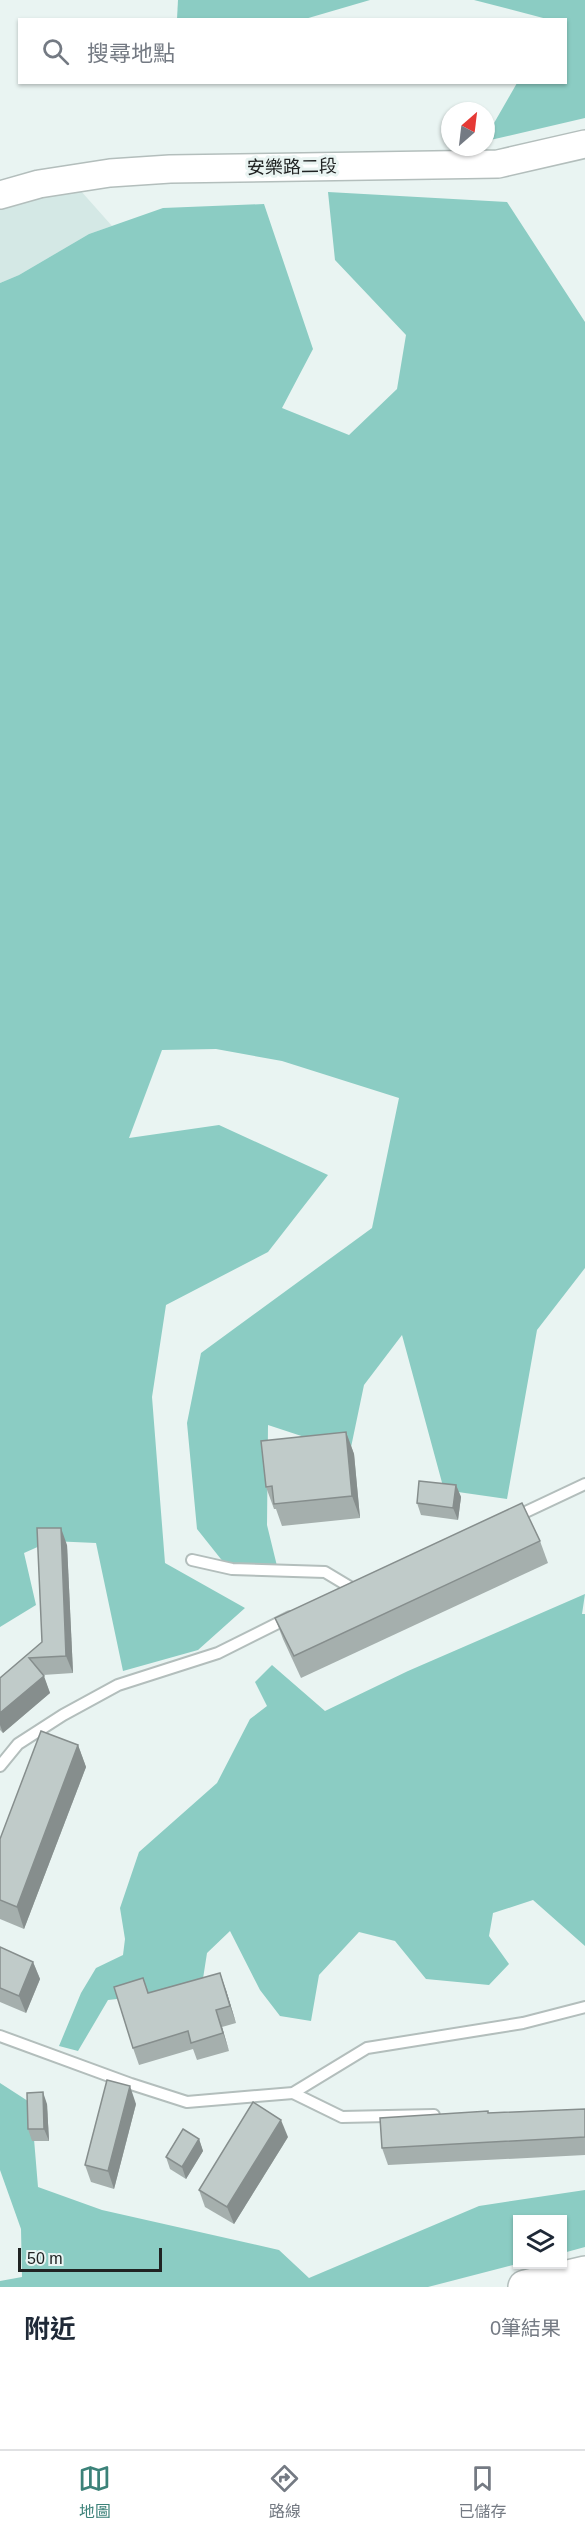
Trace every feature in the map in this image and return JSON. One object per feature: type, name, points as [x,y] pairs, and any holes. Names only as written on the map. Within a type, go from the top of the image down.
[{"type":"highway","points":[[525,2287],[585,2273]]},
{"type":"street","name":"安樂路二段","points":[[0,195],[76,176],[158,170],[498,164],[585,144]]},
{"type":"lane","points":[[503,1522],[585,1484]]},
{"type":"lane","points":[[192,1560],[232,1569],[325,1572],[345,1589],[361,1582]]},
{"type":"lane","points":[[0,1766],[18,1744],[63,1715],[118,1685],[218,1653],[299,1612]]},
{"type":"lane","points":[[0,2036],[130,2084],[187,2102],[293,2093],[367,2048],[523,2023],[585,2007]]},
{"type":"lane","points":[[293,2093],[342,2117],[446,2115]]},
{"type":"shaded area","points":[[178,0],[370,0],[308,18],[177,18]]},
{"type":"shaded area","points":[[474,0],[585,0],[585,118],[495,139],[495,121],[516,84],[567,84],[567,18],[543,18]]},
{"type":"shaded area","points":[[72,181],[112,226],[89,234],[19,275],[0,283],[0,198]]},
{"type":"shaded area","points":[[328,192],[507,202],[585,322],[585,1268],[537,1330],[507,1499],[444,1490],[402,1335],[364,1385],[350,1452],[268,1425],[267,1525],[277,1566],[232,1573],[197,1529],[187,1423],[201,1353],[372,1228],[399,1098],[282,1061],[216,1049],[162,1050],[129,1138],[219,1125],[328,1175],[268,1252],[166,1305],[152,1397],[165,1563],[245,1608],[198,1650],[123,1671],[96,1543],[51,1541],[24,1553],[36,1605],[0,1627],[0,283],[19,275],[89,234],[163,208],[264,204],[313,349],[282,408],[349,435],[397,389],[406,335],[335,260]]},
{"type":"shaded area","points":[[585,1594],[582,1614],[585,1614],[585,1946],[533,1900],[493,1913],[489,1936],[509,1964],[489,1985],[426,1979],[395,1941],[359,1932],[319,1975],[311,2021],[280,2016],[260,1990],[230,1931],[207,1953],[202,1985],[181,1992],[108,2000],[78,2051],[59,2046],[81,1993],[96,1968],[123,1955],[125,1939],[120,1908],[139,1852],[217,1783],[250,1719],[267,1706],[255,1682],[272,1665],[325,1711],[408,1671]]},
{"type":"shaded area","points":[[0,2083],[31,2103],[38,2187],[102,2210],[279,2250],[309,2278],[479,2206],[585,2190],[585,2247],[567,2252],[567,2215],[513,2215],[513,2265],[428,2287],[0,2287],[0,2281],[22,2277],[21,2229],[0,2170]]},
{"type":"building","points":[[346,1432],[352,1496],[274,1504],[272,1486],[266,1487],[261,1441]]},
{"type":"building","points":[[419,1481],[456,1485],[453,1508],[417,1503]]},
{"type":"building","points":[[522,1503],[540,1541],[294,1656],[275,1618]]},
{"type":"building","points":[[37,1528],[61,1528],[66,1656],[29,1658],[44,1676],[0,1713],[0,1678],[42,1642]]},
{"type":"building","points":[[41,1731],[78,1745],[17,1907],[0,1900],[0,1839]]},
{"type":"building","points":[[0,1947],[33,1962],[19,1996],[0,1988]]},
{"type":"building","points":[[220,1973],[230,2006],[216,2010],[223,2033],[191,2043],[188,2031],[133,2048],[114,1987],[143,1978],[148,1993]]},
{"type":"building","points":[[107,2080],[130,2086],[108,2171],[85,2165]]},
{"type":"building","points":[[43,2092],[44,2129],[28,2129],[27,2093]]},
{"type":"building","points":[[253,2102],[281,2120],[227,2207],[199,2190]]},
{"type":"building","points":[[585,2109],[585,2137],[382,2148],[380,2118],[488,2111],[488,2113]]},
{"type":"building","points":[[183,2129],[199,2139],[182,2167],[166,2157]]}]
